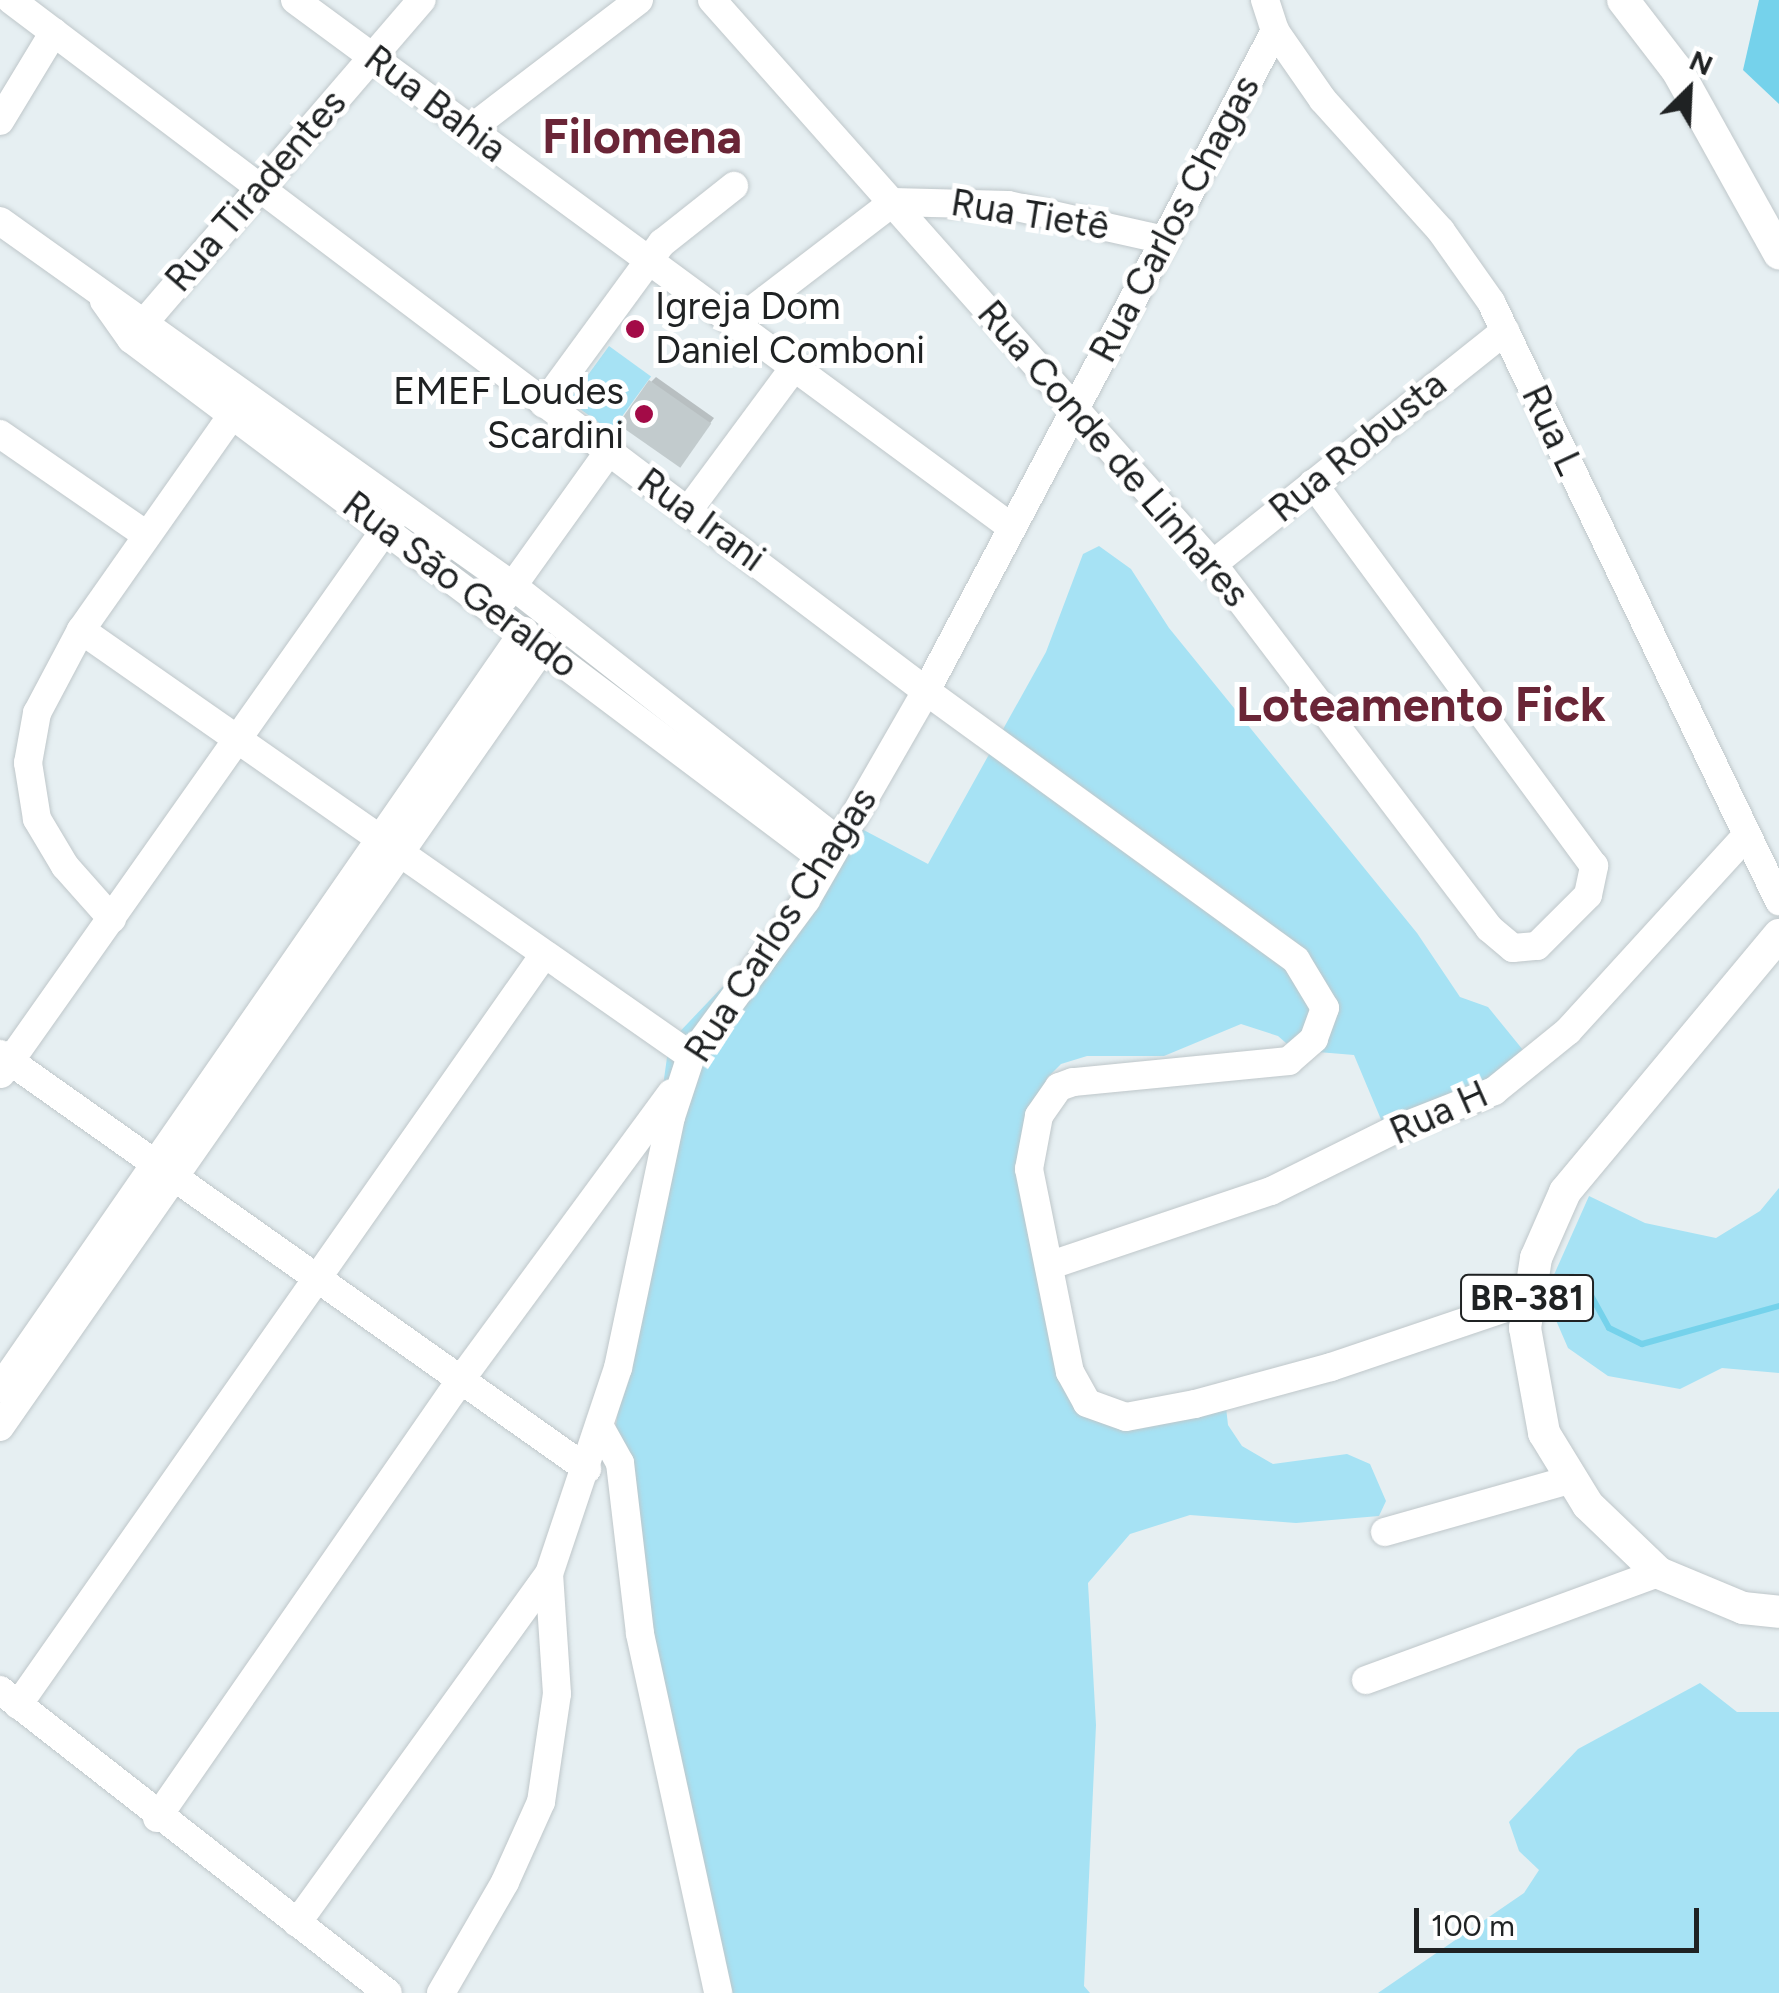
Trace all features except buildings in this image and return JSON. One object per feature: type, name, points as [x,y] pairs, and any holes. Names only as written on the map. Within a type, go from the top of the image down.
[{"type":"main road","points":[[1623,0],[1677,70],[1779,253]]},
{"type":"main road","name":"BR-381","points":[[1779,935],[1565,1192],[1550,1217],[1526,1300],[1530,1381],[1544,1433],[1569,1480],[1658,1573],[1743,1608],[1779,1612]]},
{"type":"street","name":"Rua Irani","points":[[12,0],[254,188],[608,453],[690,508],[926,691],[1296,960],[1324,1008],[1314,1039],[1289,1060],[1097,1077],[1059,1087],[1039,1116],[1030,1169],[1051,1265]]},
{"type":"street","name":"Rua Bahia","points":[[295,0],[1011,526]]},
{"type":"street","name":"Rua Tiradentes","points":[[138,329],[254,188],[422,0]]},
{"type":"street","points":[[469,130],[639,0]]},
{"type":"street","name":"Rua Conde de Linhares","points":[[712,0],[1213,564],[1489,928],[1514,948],[1538,946],[1588,895],[1594,866],[1313,483]]},
{"type":"street","name":"Rua L","points":[[1265,0],[1276,31],[1324,100],[1442,230],[1505,331],[1779,900]]},
{"type":"street","name":"Rua Carlos Chagas","points":[[441,1993],[527,1836],[551,1765],[557,1694],[549,1574],[600,1427],[686,1068],[833,852],[926,691],[1276,31]]},
{"type":"street","points":[[0,121],[54,32]]},
{"type":"street","points":[[544,404],[662,242],[734,186]]},
{"type":"street","points":[[735,324],[893,202]]},
{"type":"street","name":"Rua Tietê","points":[[893,202],[1008,204],[1165,240]]},
{"type":"street","name":"Rua São Geraldo","points":[[0,221],[239,405],[505,597],[833,852]]},
{"type":"street","name":"Rua Robusta","points":[[1213,564],[1505,331]]},
{"type":"street","points":[[690,508],[795,366]]},
{"type":"street","points":[[112,920],[65,866],[38,819],[28,763],[36,712],[81,630],[239,405]]},
{"type":"street","points":[[0,434],[145,534]]},
{"type":"street","points":[[505,597],[608,453]]},
{"type":"street","points":[[393,518],[236,736],[112,920],[3,1064],[170,1168],[587,1469]]},
{"type":"street","name":"Rua São Geraldo","points":[[505,597],[534,638],[833,852]]},
{"type":"street","points":[[81,630],[543,956],[686,1068],[462,1378],[157,1818]]},
{"type":"street","points":[[0,1427],[170,1168],[534,638]]},
{"type":"street","name":"Rua H","points":[[1051,1265],[1271,1192],[1392,1131],[1494,1091],[1568,1031],[1746,836]]},
{"type":"street","points":[[388,1993],[157,1818],[9,1697],[319,1277],[543,956]]},
{"type":"street","points":[[0,1388],[170,1168]]},
{"type":"street","points":[[1051,1265],[1077,1391],[1096,1410],[1126,1417],[1331,1367],[1526,1300]]},
{"type":"street","points":[[600,1427],[620,1463],[651,1692],[718,1993]]},
{"type":"street","points":[[1385,1532],[1569,1480]]},
{"type":"street","points":[[1366,1680],[1658,1573]]},
{"type":"street","points":[[297,1923],[549,1574]]},
{"type":"shaded area","points":[[1759,0],[1779,0],[1779,104],[1743,70]]},
{"type":"shaded area","points":[[609,346],[651,377],[611,432],[569,401]]},
{"type":"shaded area","points":[[1099,546],[1131,569],[1169,628],[1417,933],[1460,997],[1488,1007],[1523,1050],[1500,1074],[1385,1129],[1354,1055],[1294,1050],[1278,1036],[1241,1024],[1164,1056],[1087,1056],[1061,1064],[1047,1078],[1034,1107],[1062,1331],[1098,1410],[1225,1398],[1228,1425],[1242,1446],[1273,1464],[1347,1454],[1370,1464],[1386,1501],[1379,1516],[1296,1523],[1190,1515],[1130,1534],[1088,1583],[1096,1725],[1084,1986],[1090,1993],[706,1993],[610,1468],[669,1043],[788,918],[858,827],[928,864],[1046,652],[1083,554]]},
{"type":"shaded area","points":[[1779,1188],[1779,1373],[1722,1368],[1680,1389],[1608,1376],[1568,1348],[1545,1295],[1589,1196],[1645,1223],[1716,1238],[1760,1211]]},
{"type":"shaded area","points":[[1700,1683],[1737,1712],[1779,1712],[1779,1993],[1378,1993],[1524,1893],[1539,1870],[1519,1851],[1509,1822],[1578,1749]]},
{"type":"waterway","points":[[1588,1290],[1609,1328],[1642,1344],[1779,1306]]},
{"type":"place","name":"Igreja Dom Daniel Comboni","points":[[635,329]]},
{"type":"place","name":"EMEF Loudes Scardini","points":[[644,414]]},
{"type":"district","name":"Filomena","points":[[642,137]]},
{"type":"district","name":"Loteamento Fick","points":[[1421,705]]}]
